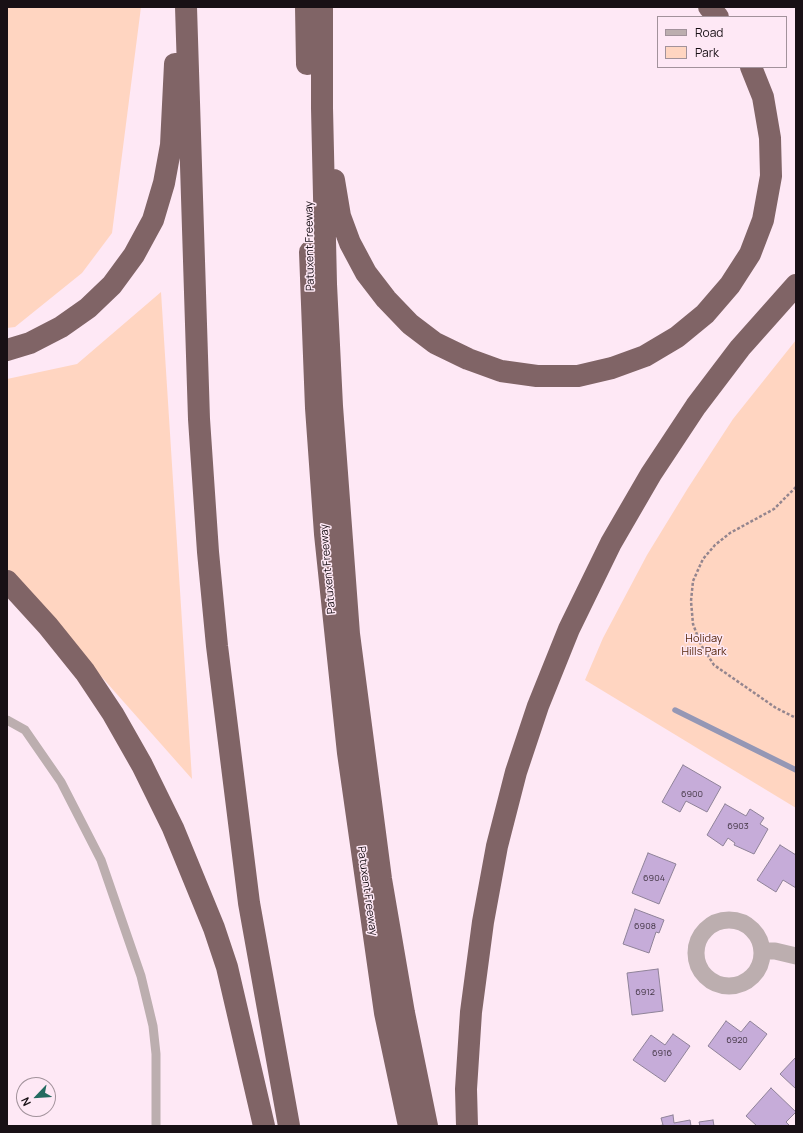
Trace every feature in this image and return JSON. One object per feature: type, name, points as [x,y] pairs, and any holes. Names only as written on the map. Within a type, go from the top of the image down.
[{"type":"highway","points":[[7,350],[30,343],[61,327],[88,308],[112,285],[134,255],[153,220],[164,183],[171,145],[178,7]]},
{"type":"highway","points":[[186,7],[199,419],[210,576],[228,744],[248,903],[289,1126]]},
{"type":"highway","name":"Patuxent Freeway","points":[[306,7],[310,284],[317,424],[332,612],[348,753],[382,998],[409,1126]]},
{"type":"highway","points":[[322,7],[326,284],[332,406],[349,634],[381,879],[404,1013],[427,1126]]},
{"type":"highway","points":[[709,7],[717,16]]},
{"type":"highway","points":[[322,57],[334,179],[340,216],[350,243],[366,273],[386,299],[410,324],[435,343],[468,359],[501,371],[537,376],[578,376],[612,368],[645,356],[677,337],[705,314],[730,285],[750,254],[764,220],[771,176],[770,138],[763,97],[751,68]]},
{"type":"highway","points":[[467,1126],[466,1089],[471,1012],[483,922],[497,846],[516,772],[538,706],[572,623],[611,543],[651,474],[696,406],[740,348],[796,285]]},
{"type":"highway","points":[[7,581],[48,626],[85,672],[114,714],[142,765],[173,828],[214,928],[227,967],[264,1126]]},
{"type":"street","points":[[762,951],[775,951],[796,956]]},
{"type":"lane","points":[[7,720],[25,730],[61,782],[82,821],[103,867],[142,976],[153,1026],[156,1054],[156,1126]]},
{"type":"path","points":[[796,488],[774,509],[730,533],[714,545],[703,559],[693,581],[691,601],[692,624],[701,645],[714,665],[776,708],[796,718]]},
{"type":"green space","points":[[7,7],[141,7],[112,233],[82,273],[15,327],[7,328]]},
{"type":"green space","points":[[161,292],[192,779],[7,570],[7,379],[77,364]]},
{"type":"green space","name":"Holiday Hills Park","points":[[796,340],[796,808],[585,680],[603,638],[647,555],[688,488],[733,419]]},
{"type":"building","points":[[683,765],[721,787],[707,812],[686,801],[680,812],[662,802]]},
{"type":"building","points":[[725,804],[746,816],[750,809],[764,818],[760,824],[768,829],[754,854],[734,845],[735,843],[728,838],[723,846],[707,835]]},
{"type":"building","points":[[780,845],[796,855],[796,888],[783,880],[776,892],[757,880]]},
{"type":"building","points":[[648,853],[676,864],[659,904],[632,893]]},
{"type":"building","points":[[635,909],[664,920],[659,933],[656,932],[649,953],[623,944]]},
{"type":"building","points":[[658,969],[663,1011],[632,1015],[627,973]]},
{"type":"building","points":[[726,1021],[741,1032],[750,1021],[767,1034],[740,1070],[708,1046]]},
{"type":"building","points":[[673,1034],[690,1046],[665,1082],[633,1060],[651,1035],[665,1045]]},
{"type":"building","points":[[796,1057],[796,1089],[780,1074]]},
{"type":"building","points":[[771,1088],[796,1112],[786,1122],[790,1126],[757,1126],[746,1116]]},
{"type":"building","points":[[673,1115],[674,1123],[690,1120],[691,1126],[657,1126],[663,1125],[661,1118]]},
{"type":"building","points":[[713,1120],[714,1126],[700,1126],[699,1122]]},
{"type":"waterway","points":[[675,710],[796,770]]}]
